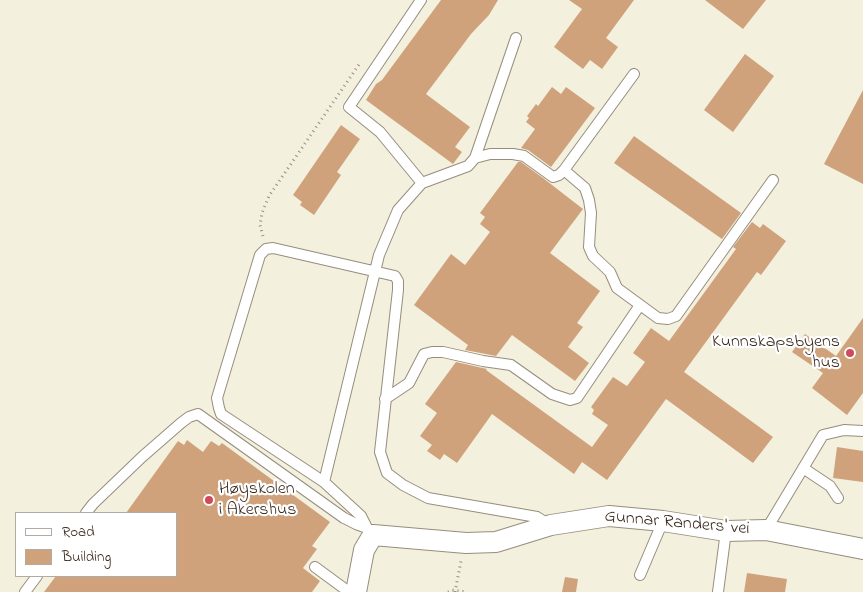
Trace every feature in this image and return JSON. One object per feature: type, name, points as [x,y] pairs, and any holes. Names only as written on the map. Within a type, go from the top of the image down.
[{"type":"street","name":"Gunnar Randers' vei","points":[[370,531],[464,543],[496,542],[551,525],[609,516],[663,521],[726,531],[766,530],[863,549]]},
{"type":"street","points":[[356,592],[364,550],[370,531]]},
{"type":"lane","points":[[421,0],[349,107],[380,132],[422,183]]},
{"type":"lane","points":[[324,482],[374,272],[398,210],[422,183],[468,166],[475,158],[516,38]]},
{"type":"lane","points":[[475,158],[490,154],[524,156],[553,176],[559,175],[634,74]]},
{"type":"lane","points":[[564,170],[586,188],[590,214],[589,248],[593,256],[610,272],[617,288],[658,318],[668,319],[676,316],[773,180]]},
{"type":"lane","points":[[370,531],[361,516],[324,482],[222,414],[219,408],[217,398],[260,255],[266,249],[273,248],[374,272],[388,273],[395,276],[398,281],[380,452],[387,473],[403,485],[428,498],[537,517],[551,525]]},
{"type":"lane","points":[[385,399],[409,383],[424,354],[438,352],[511,365],[552,394],[570,400],[577,398],[640,305]]},
{"type":"lane","points":[[87,512],[174,428],[189,417],[198,414],[344,518],[370,531]]},
{"type":"lane","points":[[766,530],[823,435],[844,430],[862,429]]},
{"type":"lane","points":[[803,468],[830,486],[838,498]]},
{"type":"lane","points":[[640,575],[663,521]]},
{"type":"lane","points":[[718,592],[726,531]]},
{"type":"lane","points":[[315,567],[349,592]]},
{"type":"lane","points":[[25,592],[36,577]]},
{"type":"path","points":[[266,249],[260,225],[262,213],[269,196],[364,57]]},
{"type":"path","points":[[455,591],[464,543]]},
{"type":"path","points":[[448,592],[467,592]]},
{"type":"building","points":[[441,0],[498,0],[489,15],[471,34],[426,94],[470,127],[455,147],[462,152],[453,164],[366,100],[376,84],[382,80]]},
{"type":"building","points":[[569,0],[634,0],[606,38],[618,47],[602,69],[590,60],[583,69],[554,47],[582,9]]},
{"type":"building","points":[[705,0],[766,0],[743,29]]},
{"type":"building","points":[[745,54],[774,76],[733,132],[704,110]]},
{"type":"building","points":[[552,87],[561,94],[566,87],[595,108],[551,167],[528,150],[521,148],[535,129],[526,122],[529,118],[527,116],[536,104],[538,106]]},
{"type":"building","points":[[863,90],[863,184],[824,164]]},
{"type":"building","points":[[341,125],[360,139],[337,172],[341,175],[314,215],[300,205],[302,202],[293,195]]},
{"type":"building","points":[[634,136],[741,213],[722,239],[614,163]]},
{"type":"building","points":[[518,162],[521,162],[583,209],[550,253],[600,291],[577,323],[583,327],[568,347],[589,363],[575,381],[512,335],[496,356],[465,350],[468,345],[414,305],[451,254],[465,265],[490,232],[480,224],[485,217],[480,213]]},
{"type":"building","points":[[752,222],[760,228],[763,224],[786,241],[761,275],[757,272],[684,372],[773,437],[753,463],[666,399],[607,480],[582,462],[574,474],[492,414],[457,463],[444,454],[440,460],[427,451],[432,445],[420,436],[437,413],[425,404],[456,362],[487,369],[592,447],[608,425],[592,414],[594,410],[591,407],[613,377],[627,386],[645,362],[633,353],[651,328],[669,341],[736,249],[733,247]]},
{"type":"building","name":"Kunnskapsbyens hus","points":[[863,318],[863,393],[847,415],[812,388],[823,373],[792,352],[805,334],[836,356]]},
{"type":"building","name":"Høyskolen i Akershus","points":[[187,440],[203,452],[211,441],[219,446],[222,443],[330,522],[312,546],[317,549],[303,568],[320,581],[312,592],[44,592],[55,577],[178,577],[178,512],[127,512],[178,441],[184,445]]},
{"type":"building","points":[[837,447],[863,451],[863,482],[833,478]]},
{"type":"building","points":[[747,573],[787,579],[785,592],[744,592]]},
{"type":"building","points":[[565,577],[578,579],[576,592],[562,592]]},
{"type":"place","name":"Kunnskapsbyens hus","points":[[850,353]]},
{"type":"place","name":"Høyskolen i Akershus","points":[[209,500]]}]
